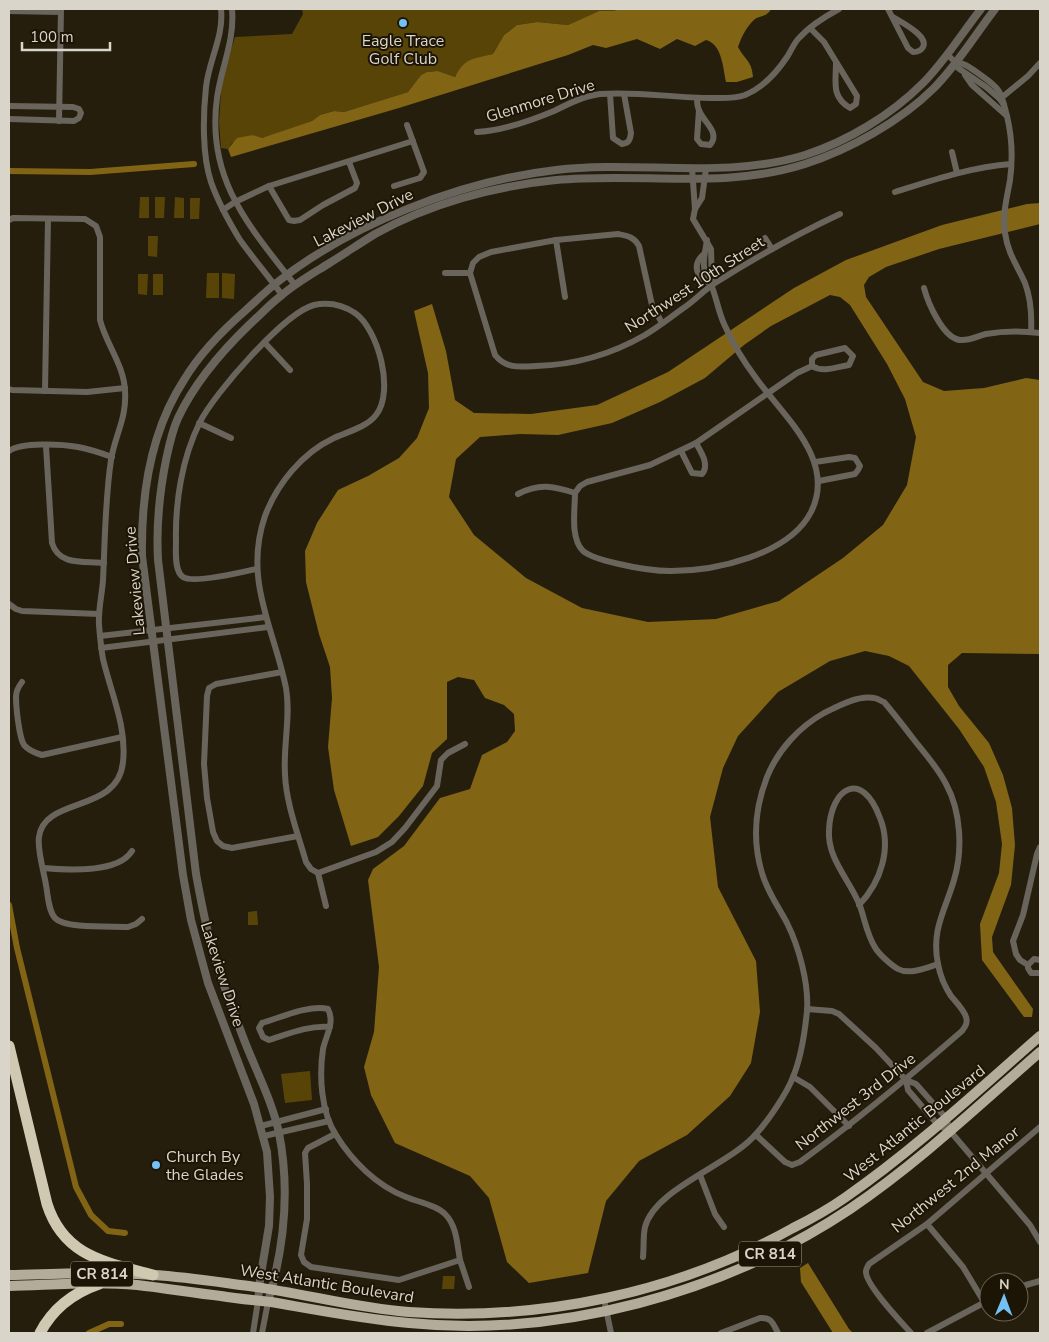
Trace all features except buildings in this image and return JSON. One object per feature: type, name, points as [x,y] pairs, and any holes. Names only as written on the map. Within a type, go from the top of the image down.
[{"type":"highway","points":[[9,1046],[47,1204],[57,1227],[67,1239],[90,1256],[153,1275]]},
{"type":"highway","points":[[40,1333],[61,1304],[80,1291],[99,1284]]},
{"type":"main road","name":"West Atlantic Boulevard","points":[[9,1275],[153,1275],[259,1288],[379,1309],[473,1314],[542,1309],[604,1299],[710,1268],[768,1242],[843,1199],[892,1163],[942,1122],[1040,1036]]},
{"type":"main road","name":"West Atlantic Boulevard","points":[[9,1286],[136,1285],[357,1317],[430,1324],[481,1325],[518,1323],[606,1311],[699,1284],[782,1249],[850,1209],[916,1160],[1040,1052]]},
{"type":"main road","points":[[430,1324],[431,1312]]},
{"type":"street","points":[[221,9],[222,17],[206,84],[204,114],[206,155],[211,180],[223,210],[240,240],[282,295]]},
{"type":"street","points":[[232,9],[230,41],[217,98],[216,132],[218,155],[223,176],[235,202],[253,232],[295,285]]},
{"type":"street","name":"Glenmore Drive","points":[[477,132],[490,132],[541,116],[598,94],[730,98],[745,94],[774,74],[798,39],[819,19],[839,9]]},
{"type":"street","points":[[888,9],[908,48],[913,52],[921,50],[925,41],[921,36],[893,17]]},
{"type":"street","name":"Lakeview Drive","points":[[262,1333],[263,1302],[259,1288],[269,1226],[270,1197],[267,1152],[254,1104],[200,958],[191,920],[182,875],[142,556],[142,507],[154,448],[167,412],[183,380],[218,337],[274,284],[331,246],[425,201],[472,186],[556,170],[597,167],[706,169],[765,163],[804,155],[840,141],[877,120],[903,101],[924,83],[981,9]]},
{"type":"street","name":"Lakeview Drive","points":[[253,1333],[263,1302],[271,1290],[281,1240],[284,1166],[279,1132],[270,1101],[244,1040],[214,956],[202,909],[165,629],[157,551],[156,525],[159,493],[172,435],[194,389],[237,336],[282,295],[377,234],[406,219],[467,197],[499,189],[554,180],[599,177],[706,180],[755,176],[806,164],[857,143],[895,119],[934,88],[956,62],[995,9]]},
{"type":"street","points":[[9,11],[61,10],[59,121]]},
{"type":"street","points":[[810,28],[824,42],[857,96],[856,104],[850,108],[838,98],[836,90],[836,63]]},
{"type":"street","points":[[218,37],[230,41]]},
{"type":"street","points":[[946,54],[956,62],[963,63],[996,86],[999,99],[1007,114],[1011,138],[1011,164],[1010,182],[1005,204],[1006,236],[1009,252],[1030,299],[1032,313],[1031,332]]},
{"type":"street","points":[[956,62],[958,68],[986,87],[999,99]]},
{"type":"street","points":[[999,99],[1028,76],[1040,63]]},
{"type":"street","name":"Glenmore Drive","points":[[610,94],[613,138],[622,144],[630,140],[631,134],[624,94]]},
{"type":"street","points":[[697,98],[699,110],[697,139],[701,144],[710,145],[713,141],[713,132],[699,110]]},
{"type":"street","points":[[9,106],[59,107],[79,109],[81,113],[79,118],[74,121],[9,120]]},
{"type":"street","points":[[394,186],[420,178],[424,172],[407,125]]},
{"type":"street","points":[[223,210],[235,202],[269,186],[412,141]]},
{"type":"street","points":[[952,152],[957,173]]},
{"type":"street","points":[[269,186],[289,220],[300,220],[355,188],[358,183],[350,162]]},
{"type":"street","points":[[895,192],[957,173],[1011,164]]},
{"type":"street","points":[[692,168],[695,209],[693,219],[711,249],[712,285],[725,327],[757,379],[768,393],[808,447],[815,462],[819,481],[811,512],[800,528],[768,550],[719,566],[694,570],[668,571],[637,568],[584,552],[578,544],[575,534],[575,493],[580,486],[587,482],[650,465],[681,451],[696,443],[768,393],[797,373],[812,366]]},
{"type":"street","points":[[695,209],[702,198],[706,180],[706,169]]},
{"type":"street","name":"Northwest 10th Street","points":[[470,273],[495,355],[500,360],[514,367],[546,366],[576,362],[627,344],[647,334],[712,285],[772,249],[840,214]]},
{"type":"street","points":[[9,220],[13,218],[84,219],[96,226],[100,237],[100,320],[109,347],[117,361],[125,388],[124,417],[112,457],[106,505],[104,562],[99,614],[101,648],[116,704],[122,738],[123,763],[118,780],[104,794],[58,813],[44,823],[39,837],[51,912],[61,923],[71,924],[128,927],[142,919]]},
{"type":"street","points":[[45,391],[48,218]]},
{"type":"street","points":[[445,273],[470,273],[473,263],[479,257],[491,252],[556,240],[618,234],[635,239],[642,258],[652,305],[662,323]]},
{"type":"street","points":[[765,238],[772,249]]},
{"type":"street","points":[[556,240],[565,297]]},
{"type":"street","points":[[707,240],[705,254],[698,262],[697,270],[700,278],[712,285]]},
{"type":"street","points":[[924,288],[927,302],[947,333],[958,340],[986,334],[1040,333]]},
{"type":"street","points":[[256,569],[225,576],[190,580],[182,577],[178,571],[176,550],[177,507],[181,479],[189,448],[208,406],[237,372],[290,319],[303,310],[316,305],[330,304],[346,307],[358,315],[369,328],[378,348],[385,394],[381,406],[376,416],[353,430],[331,440],[308,455],[292,471],[275,494],[265,518],[259,543],[256,569],[268,627],[286,691],[285,777],[298,836],[306,862],[318,873],[326,906]]},
{"type":"street","points":[[265,343],[290,370]]},
{"type":"street","points":[[845,348],[853,356],[848,364],[823,370],[818,370],[812,366],[812,359],[816,355],[845,348]]},
{"type":"street","points":[[183,380],[194,389]]},
{"type":"street","points":[[9,389],[87,392],[125,388]]},
{"type":"street","points":[[199,423],[231,438]]},
{"type":"street","points":[[681,451],[692,473],[704,473],[706,466],[696,443]]},
{"type":"street","points":[[9,451],[23,445],[80,447],[112,457]]},
{"type":"street","points":[[46,446],[52,543],[54,548],[63,558],[70,561],[104,562]]},
{"type":"street","points":[[815,462],[849,457],[856,458],[860,466],[855,474],[819,481]]},
{"type":"street","points":[[518,494],[531,488],[552,486],[575,493]]},
{"type":"street","points":[[10,605],[22,611],[99,614]]},
{"type":"street","points":[[100,636],[266,617]]},
{"type":"street","points":[[101,648],[268,627]]},
{"type":"street","points":[[282,672],[216,684],[210,688],[206,696],[204,764],[207,798],[214,832],[217,841],[223,846],[232,848],[298,836]]},
{"type":"street","points":[[22,682],[18,687],[16,696],[21,739],[28,749],[35,753],[42,755],[122,738]]},
{"type":"street","points":[[643,1257],[645,1227],[650,1215],[660,1203],[676,1190],[733,1154],[756,1135],[778,1104],[793,1077],[807,1009],[805,981],[799,953],[787,923],[771,896],[762,873],[756,848],[756,823],[760,797],[770,769],[799,731],[818,717],[840,705],[860,699],[874,698],[884,702],[933,763],[948,785],[956,811],[959,834],[958,858],[954,880],[940,916],[936,950],[938,964],[905,972],[896,969],[876,950],[859,905],[832,855],[829,842],[829,829],[835,806],[840,796],[852,787],[859,788],[872,802],[880,816],[886,845],[884,860],[870,893],[859,905]]},
{"type":"street","points":[[318,873],[376,852],[392,842],[437,786],[441,760],[448,753],[465,744]]},
{"type":"street","points":[[175,815],[189,814]]},
{"type":"street","points":[[1040,847],[1023,915],[1013,941],[1016,954],[1020,960],[1028,965],[1031,973],[1040,973]]},
{"type":"street","points":[[43,868],[88,870],[122,862],[129,857],[132,851]]},
{"type":"street","points":[[1028,965],[1034,958],[1040,960]]},
{"type":"street","name":"Northwest 3rd Drive","points":[[756,1135],[786,1162],[792,1165],[800,1162],[849,1126],[906,1080],[962,1031],[967,1024],[966,1016],[950,994],[938,964]]},
{"type":"street","points":[[330,1027],[320,1026],[269,1040],[263,1037],[260,1028],[262,1023],[321,1007],[328,1009],[332,1016],[330,1027],[323,1049],[322,1070],[326,1109],[335,1134],[362,1168],[390,1190],[444,1212],[455,1231],[460,1260],[469,1287]]},
{"type":"street","points":[[807,1009],[832,1010],[839,1014],[876,1048],[906,1080],[916,1084],[942,1122]]},
{"type":"street","points":[[793,1077],[810,1087],[849,1126]]},
{"type":"street","points":[[906,1080],[908,1090],[950,1131],[1030,1225],[1040,1242]]},
{"type":"street","points":[[261,1126],[326,1109]]},
{"type":"street","points":[[264,1136],[329,1121]]},
{"type":"street","name":"Northwest 2nd Manor","points":[[911,1333],[867,1279],[868,1264],[927,1224],[1040,1127]]},
{"type":"street","points":[[335,1134],[308,1148],[305,1153],[307,1219],[301,1255],[304,1262],[312,1267],[399,1280],[460,1260]]},
{"type":"street","points":[[700,1175],[715,1214],[724,1226]]},
{"type":"street","points":[[927,1224],[979,1291]]},
{"type":"street","points":[[604,1299],[611,1333]]},
{"type":"street","points":[[927,1333],[979,1305]]},
{"type":"street","points":[[721,1333],[766,1317],[771,1320],[778,1333]]},
{"type":"shaded area","name":"Eagle Trace Golf Club","points":[[302,9],[622,9],[599,11],[568,25],[537,22],[517,25],[504,35],[493,54],[471,62],[455,77],[438,71],[427,72],[421,75],[408,92],[344,112],[334,111],[320,115],[312,121],[270,136],[261,138],[253,135],[232,143],[228,149],[221,148],[219,122],[222,78],[235,37],[292,34],[303,14]]},
{"type":"shaded area","points":[[622,9],[771,9],[766,15],[755,19],[743,35],[738,47],[750,64],[753,77],[737,82],[726,82],[719,51],[711,42],[706,40],[695,46],[677,39],[660,49],[637,39],[606,48],[593,45],[568,55],[399,108],[231,157],[228,149],[237,138],[253,135],[262,138],[312,121],[320,115],[334,111],[344,112],[408,92],[421,75],[427,72],[438,71],[455,77],[466,62],[493,54],[504,35],[517,25],[537,22],[568,25],[599,11]]},
{"type":"shaded area","points":[[140,197],[149,197],[149,218],[139,218]]},
{"type":"shaded area","points":[[155,197],[165,197],[164,218],[155,218]]},
{"type":"shaded area","points":[[175,197],[184,198],[184,218],[174,218]]},
{"type":"shaded area","points":[[190,198],[200,198],[199,219],[190,219]]},
{"type":"shaded area","points":[[1040,203],[1040,224],[939,249],[886,267],[869,277],[864,285],[866,297],[923,382],[944,391],[984,388],[1026,378],[1040,380],[1040,654],[962,653],[948,665],[948,687],[959,706],[989,743],[1003,775],[1012,808],[1015,845],[1011,885],[992,937],[993,952],[1033,1009],[1032,1017],[1024,1017],[982,960],[980,924],[999,873],[1002,844],[996,802],[984,767],[959,729],[909,666],[889,656],[865,651],[830,661],[778,692],[738,736],[723,768],[710,817],[718,887],[756,961],[760,1012],[751,1063],[730,1096],[687,1135],[639,1161],[606,1201],[588,1273],[529,1283],[507,1262],[489,1198],[470,1176],[395,1143],[371,1095],[364,1067],[374,1032],[379,967],[368,880],[373,869],[404,846],[440,798],[470,789],[482,755],[507,742],[515,731],[514,714],[504,705],[485,698],[474,680],[458,677],[447,682],[447,739],[432,753],[423,786],[399,816],[378,837],[351,846],[334,790],[328,747],[332,698],[330,667],[319,634],[306,582],[305,551],[317,523],[338,490],[368,476],[399,458],[417,438],[429,408],[428,373],[414,311],[432,304],[446,351],[455,400],[474,413],[531,414],[597,405],[668,372],[794,288],[846,260],[942,225],[1027,204]],"holes":[[[830,295],[840,297],[850,305],[887,364],[905,399],[916,437],[907,485],[883,525],[843,558],[779,601],[716,619],[648,622],[582,608],[526,578],[474,535],[449,497],[456,459],[480,437],[520,434],[558,435],[612,423],[660,402],[705,378],[744,345],[771,326]]]},
{"type":"shaded area","points":[[148,236],[158,236],[157,257],[148,256]]},
{"type":"shaded area","points":[[207,273],[219,273],[219,298],[206,298]]},
{"type":"shaded area","points":[[222,273],[235,274],[234,299],[222,298]]},
{"type":"shaded area","points":[[138,274],[148,274],[147,295],[138,294]]},
{"type":"shaded area","points":[[153,274],[163,274],[163,295],[153,295]]},
{"type":"shaded area","points":[[257,911],[258,925],[248,925],[248,912]]},
{"type":"shaded area","points":[[310,1071],[312,1100],[285,1103],[281,1074]]},
{"type":"shaded area","points":[[808,1263],[853,1333],[833,1333],[801,1282],[800,1268]]},
{"type":"shaded area","points":[[443,1276],[455,1276],[454,1289],[442,1289]]},
{"type":"waterway","points":[[9,171],[90,172],[194,164]]},
{"type":"waterway","points":[[9,905],[17,948],[76,1187],[91,1215],[108,1231],[125,1233]]},
{"type":"waterway","points":[[89,1333],[109,1324],[121,1324]]},
{"type":"place","name":"Eagle Trace Golf Club","points":[[403,23]]},
{"type":"place","name":"Church By the Glades","points":[[156,1165]]}]
